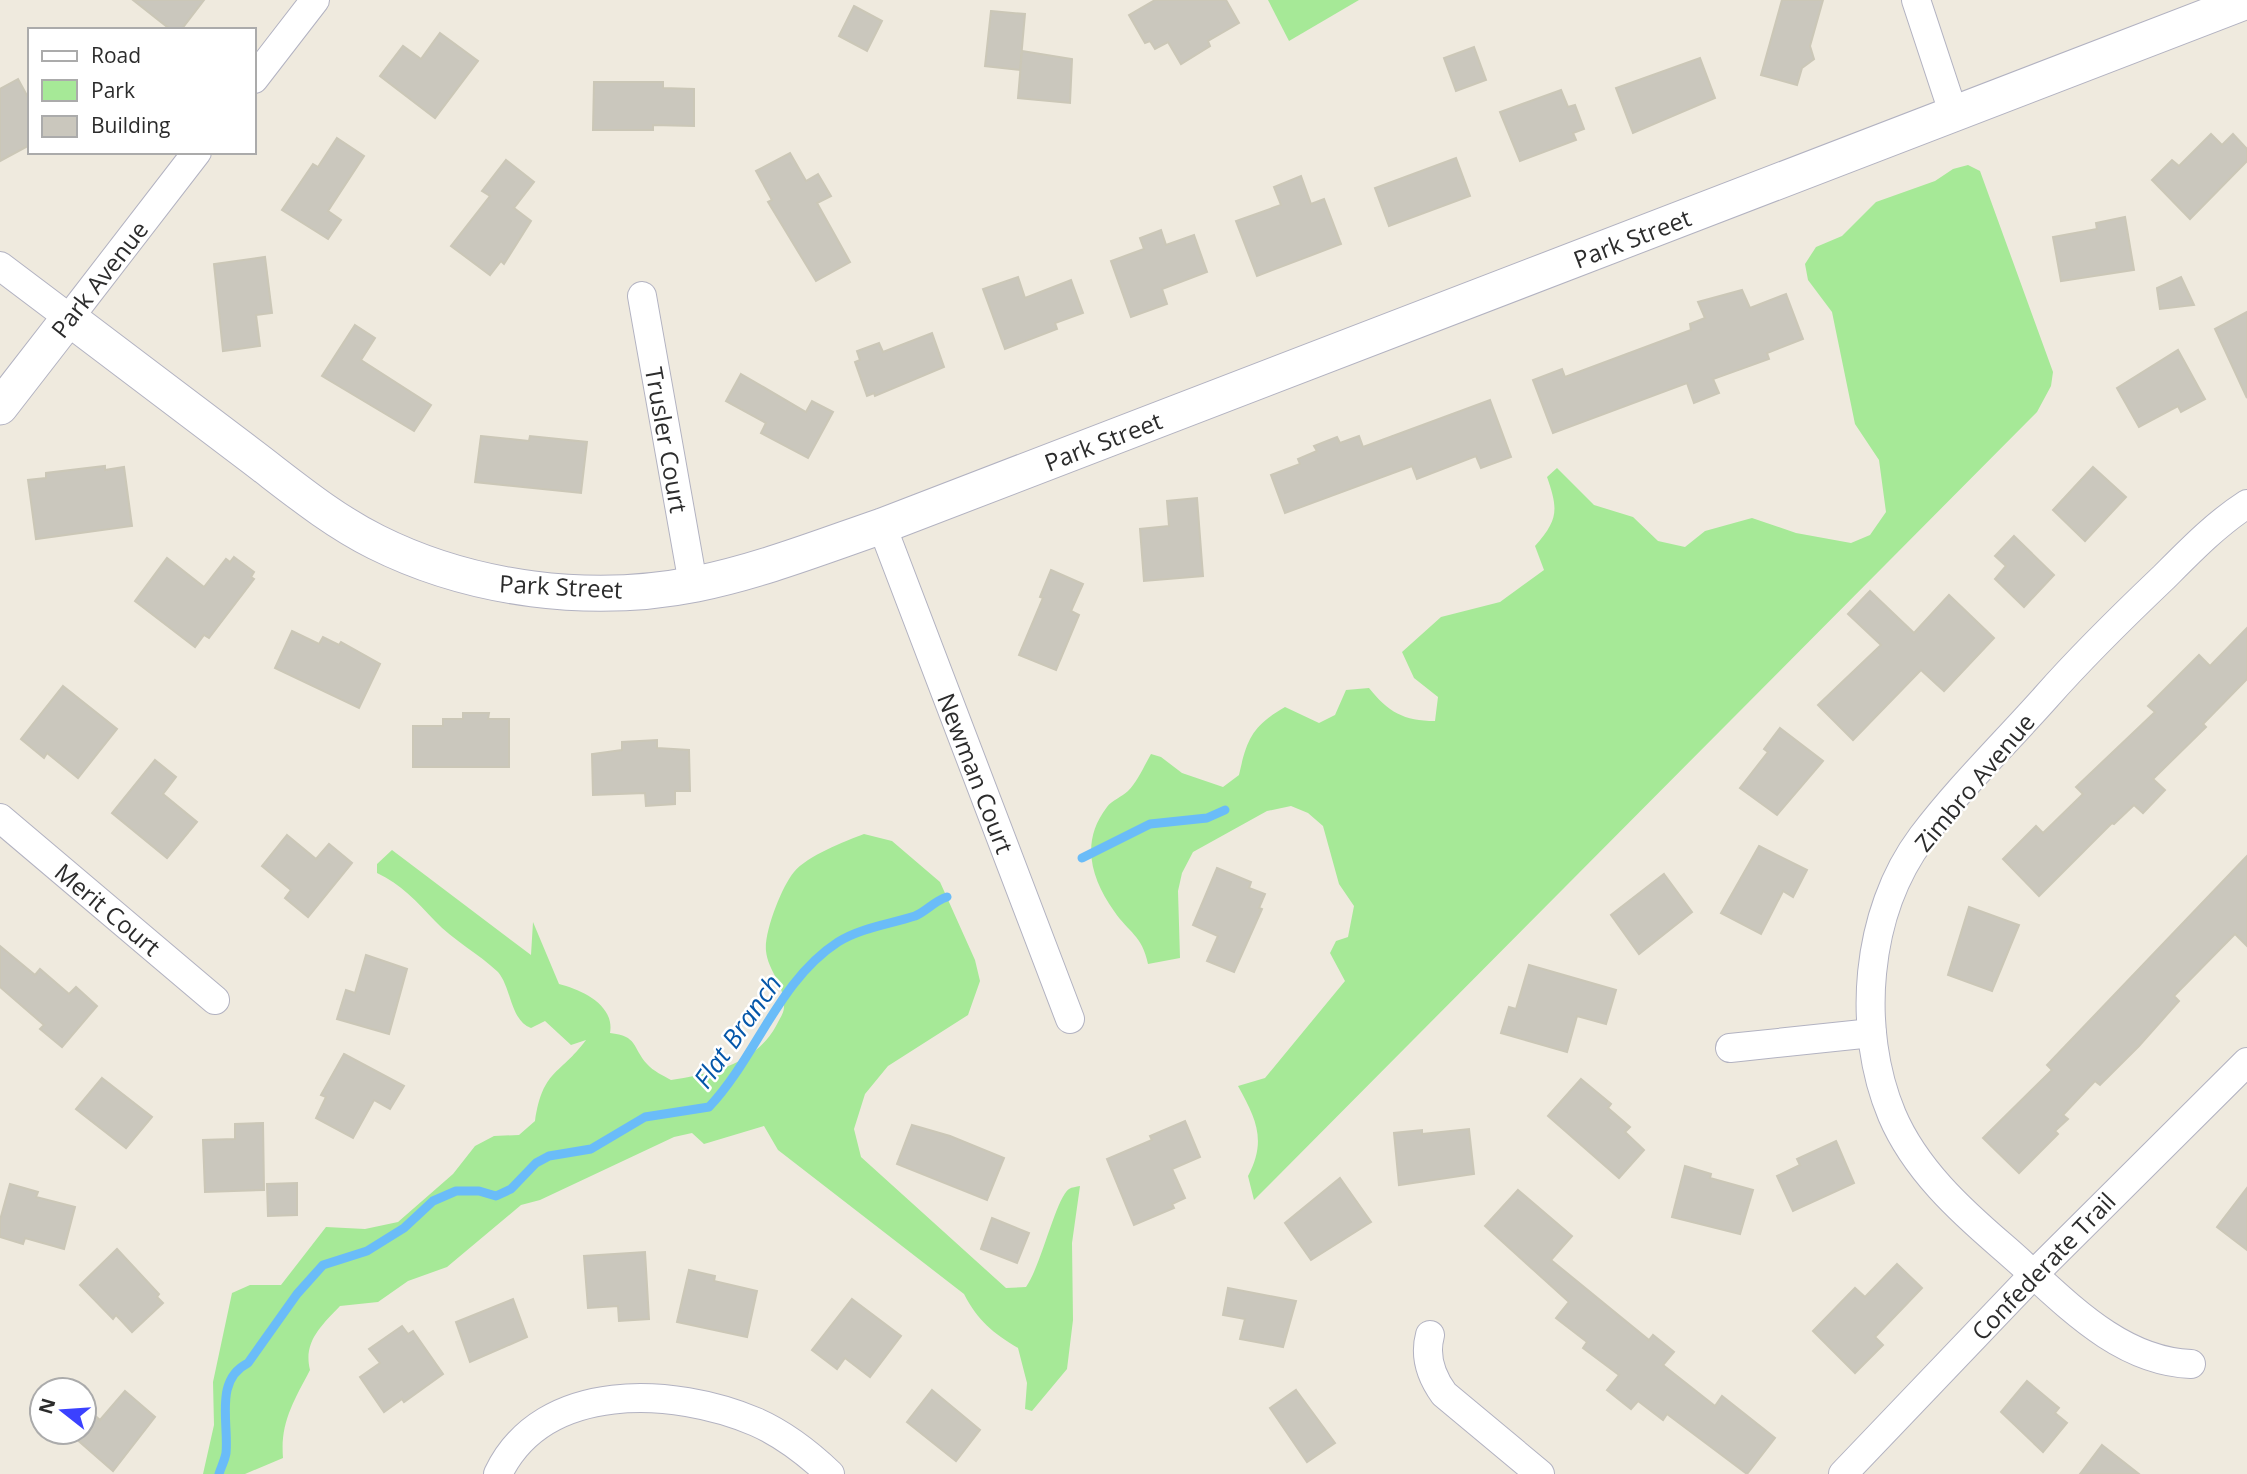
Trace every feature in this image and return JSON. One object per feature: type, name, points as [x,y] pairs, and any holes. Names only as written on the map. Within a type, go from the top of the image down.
[{"type":"street","points":[[256,76],[315,0]]},
{"type":"street","points":[[1916,0],[1954,115]]},
{"type":"street","name":"Park Street","points":[[0,266],[328,514],[376,542],[426,564],[489,582],[555,590],[625,592],[693,584],[744,573],[883,526],[2247,1]]},
{"type":"street","name":"Park Avenue","points":[[0,407],[195,154]]},
{"type":"street","name":"Trusler Court","points":[[642,296],[693,584]]},
{"type":"street","name":"Zimbro Avenue","points":[[2192,1364],[2166,1363],[2110,1339],[1956,1207],[1922,1164],[1893,1117],[1881,1082],[1872,1033],[1873,965],[1882,920],[1899,878],[1921,838],[2066,674],[2192,550],[2247,505]]},
{"type":"street","name":"Newman Court","points":[[883,526],[1070,1019]]},
{"type":"street","name":"Merit Court","points":[[0,818],[215,1000]]},
{"type":"street","points":[[1730,1048],[1872,1033]]},
{"type":"street","name":"Confederate Trail","points":[[1843,1474],[2034,1274],[2247,1062]]},
{"type":"street","points":[[1430,1335],[1428,1363],[1444,1394],[1540,1474]]},
{"type":"street","points":[[498,1474],[519,1443],[543,1423],[564,1412],[590,1404],[633,1398],[676,1400],[718,1408],[758,1423],[795,1444],[830,1474]]},
{"type":"green space","points":[[1268,0],[1359,0],[1289,41]]},
{"type":"green space","points":[[1968,165],[1980,171],[2053,372],[2051,386],[2037,412],[1254,1200],[1248,1176],[1257,1151],[1257,1130],[1238,1086],[1265,1078],[1345,981],[1330,953],[1336,941],[1348,937],[1354,906],[1339,884],[1323,826],[1308,813],[1291,806],[1267,811],[1193,852],[1182,873],[1178,891],[1180,958],[1148,964],[1142,947],[1114,911],[1099,886],[1095,873],[1091,847],[1093,833],[1107,807],[1132,787],[1151,754],[1161,757],[1182,773],[1223,787],[1239,775],[1248,743],[1265,721],[1285,707],[1319,723],[1335,715],[1346,690],[1369,688],[1390,709],[1406,717],[1435,721],[1438,697],[1414,678],[1402,652],[1441,617],[1500,602],[1544,570],[1535,546],[1552,521],[1553,497],[1547,477],[1557,468],[1594,505],[1633,517],[1658,541],[1685,547],[1705,531],[1752,518],[1796,533],[1851,543],[1870,535],[1886,512],[1879,460],[1855,424],[1832,312],[1808,280],[1805,264],[1816,247],[1842,236],[1876,202],[1935,181],[1953,169]]},
{"type":"green space","points":[[864,834],[892,841],[940,882],[975,960],[980,981],[968,1015],[888,1066],[865,1094],[854,1129],[861,1157],[1006,1288],[1026,1287],[1064,1195],[1070,1188],[1080,1186],[1072,1243],[1073,1320],[1067,1369],[1032,1411],[1025,1409],[1027,1383],[1018,1348],[987,1326],[964,1294],[778,1150],[764,1126],[704,1144],[692,1133],[674,1137],[540,1200],[521,1205],[447,1267],[408,1281],[378,1302],[340,1306],[320,1328],[311,1343],[308,1360],[310,1370],[286,1423],[283,1458],[245,1474],[203,1474],[214,1425],[213,1382],[232,1293],[250,1285],[281,1285],[326,1227],[365,1229],[398,1222],[453,1174],[475,1146],[494,1136],[519,1135],[535,1121],[538,1104],[548,1082],[586,1040],[571,1045],[545,1021],[531,1028],[524,1024],[515,1011],[498,972],[442,928],[401,888],[377,873],[377,864],[392,850],[531,955],[533,922],[559,984],[595,1000],[607,1014],[610,1033],[630,1040],[649,1067],[671,1080],[731,1065],[756,1050],[767,1039],[784,1009],[782,992],[767,958],[766,943],[784,888],[794,872],[808,860]]},
{"type":"building","points":[[133,0],[204,0],[183,28],[168,28]]},
{"type":"building","points":[[1155,0],[1226,0],[1239,23],[1208,41],[1210,46],[1181,64],[1168,42],[1155,49],[1150,41],[1145,43],[1129,15]]},
{"type":"building","points":[[1782,0],[1823,0],[1810,46],[1814,59],[1802,68],[1797,85],[1761,75]]},
{"type":"building","points":[[854,6],[882,21],[867,51],[839,36]]},
{"type":"building","points":[[991,11],[1025,14],[1020,70],[985,66]]},
{"type":"building","points":[[440,33],[478,61],[435,118],[380,76],[403,46],[421,59]]},
{"type":"building","points":[[1474,47],[1486,80],[1456,91],[1444,58]]},
{"type":"building","points":[[1022,51],[1072,59],[1070,103],[1018,98]]},
{"type":"building","points":[[1700,58],[1715,98],[1633,133],[1616,88]]},
{"type":"building","points":[[18,79],[28,97],[28,146],[0,161],[0,89]]},
{"type":"building","points":[[594,82],[663,82],[663,88],[694,89],[694,126],[653,125],[653,130],[593,130]]},
{"type":"building","points":[[1561,90],[1568,107],[1575,105],[1584,129],[1573,133],[1576,140],[1520,161],[1500,112]]},
{"type":"building","points":[[2211,134],[2222,145],[2233,134],[2247,149],[2247,161],[2190,219],[2152,180],[2172,160],[2179,166]]},
{"type":"building","points":[[337,138],[364,156],[328,211],[341,220],[328,239],[282,210],[313,164],[318,167]]},
{"type":"building","points":[[790,153],[806,181],[818,174],[831,196],[817,203],[850,262],[816,281],[768,202],[772,200],[756,171]]},
{"type":"building","points":[[1456,158],[1470,196],[1389,226],[1375,188]]},
{"type":"building","points":[[506,160],[534,182],[514,208],[531,221],[504,264],[501,261],[490,275],[451,246],[490,196],[482,191]]},
{"type":"building","points":[[1301,176],[1311,204],[1324,199],[1341,244],[1257,276],[1236,221],[1281,205],[1274,187]]},
{"type":"building","points":[[2125,217],[2134,270],[2061,281],[2053,237],[2097,229],[2096,223]]},
{"type":"building","points":[[1161,230],[1166,245],[1194,235],[1207,272],[1162,289],[1167,304],[1131,317],[1111,261],[1144,249],[1140,238]]},
{"type":"building","points":[[265,257],[272,313],[256,315],[260,346],[223,351],[214,264]]},
{"type":"building","points":[[1018,277],[1025,298],[1071,280],[1083,313],[1055,323],[1057,329],[1005,349],[983,289]]},
{"type":"building","points":[[2181,277],[2194,305],[2160,309],[2157,288]]},
{"type":"building","points":[[1742,290],[1750,308],[1786,294],[1803,339],[1767,353],[1769,359],[1713,379],[1719,393],[1694,403],[1687,383],[1553,433],[1533,380],[1562,369],[1565,377],[1691,330],[1690,324],[1705,318],[1698,302]]},
{"type":"building","points":[[2247,312],[2247,398],[2215,329]]},
{"type":"building","points":[[355,325],[375,338],[361,360],[431,405],[414,431],[322,376]]},
{"type":"building","points":[[932,333],[944,367],[875,396],[874,393],[867,396],[855,362],[860,360],[857,351],[879,343],[883,352]]},
{"type":"building","points":[[2178,350],[2205,399],[2181,412],[2178,406],[2139,427],[2117,388]]},
{"type":"building","points":[[741,374],[806,412],[812,401],[833,412],[808,458],[761,433],[766,423],[726,401]]},
{"type":"building","points":[[1490,400],[1511,457],[1481,468],[1476,456],[1417,479],[1412,466],[1285,513],[1271,475],[1300,464],[1298,459],[1317,451],[1314,446],[1337,437],[1340,443],[1359,436],[1363,447]]},
{"type":"building","points":[[481,436],[529,441],[530,436],[587,442],[581,493],[475,482]]},
{"type":"building","points":[[105,466],[105,470],[124,467],[132,526],[36,539],[28,480],[46,478],[46,473]]},
{"type":"building","points":[[2093,467],[2126,497],[2085,541],[2053,510]]},
{"type":"building","points":[[1197,498],[1203,576],[1144,581],[1140,529],[1169,526],[1167,501]]},
{"type":"building","points":[[2014,536],[2054,575],[2024,607],[1995,579],[2006,566],[1995,556]]},
{"type":"building","points":[[234,557],[254,572],[251,577],[254,579],[209,638],[204,635],[195,647],[135,601],[167,558],[204,587],[226,559],[230,562]]},
{"type":"building","points":[[1051,570],[1083,584],[1071,611],[1079,615],[1056,670],[1019,655],[1043,598],[1040,597]]},
{"type":"building","points":[[1870,591],[1914,633],[1949,595],[1994,638],[1944,691],[1921,670],[1853,740],[1818,705],[1881,645],[1848,614]]},
{"type":"building","points":[[2247,628],[2247,679],[2203,724],[2206,727],[2153,779],[2165,790],[2143,813],[2134,805],[2112,823],[2039,896],[2003,859],[2036,826],[2043,833],[2083,794],[2076,787],[2155,712],[2148,706],[2199,655],[2210,666]]},
{"type":"building","points":[[292,631],[319,644],[323,637],[339,645],[341,642],[380,664],[359,708],[275,668]]},
{"type":"building","points":[[63,686],[117,729],[78,778],[47,753],[44,758],[21,739]]},
{"type":"building","points":[[463,713],[489,713],[488,719],[509,719],[509,767],[413,767],[413,726],[443,726],[443,719],[463,719]]},
{"type":"building","points":[[1780,728],[1823,761],[1777,815],[1740,788],[1768,752],[1764,749]]},
{"type":"building","points":[[657,740],[657,748],[689,750],[690,791],[675,791],[675,804],[646,806],[645,793],[593,795],[592,754],[622,750],[622,742]]},
{"type":"building","points":[[155,760],[176,777],[163,794],[197,822],[167,858],[112,813]]},
{"type":"building","points":[[287,835],[316,859],[329,844],[352,863],[308,917],[285,898],[291,890],[262,866]]},
{"type":"building","points":[[1759,846],[1807,870],[1793,897],[1783,891],[1761,934],[1721,913]]},
{"type":"building","points":[[2247,856],[2247,946],[2235,934],[2174,996],[2179,1001],[2139,1046],[2100,1085],[2095,1081],[2063,1115],[2068,1119],[2055,1131],[2058,1134],[2019,1173],[1983,1138],[2052,1070],[2047,1065]]},
{"type":"building","points":[[1217,868],[1251,882],[1249,888],[1265,894],[1259,908],[1262,909],[1234,972],[1207,961],[1218,936],[1193,925]]},
{"type":"building","points":[[1664,874],[1692,912],[1639,954],[1611,915]]},
{"type":"building","points":[[1969,907],[2019,925],[1992,991],[1948,975]]},
{"type":"building","points":[[0,946],[35,975],[40,969],[69,994],[76,987],[97,1006],[62,1047],[40,1029],[44,1025],[0,987]]},
{"type":"building","points":[[366,955],[407,969],[389,1034],[337,1019],[346,990],[355,993]]},
{"type":"building","points":[[1529,965],[1616,990],[1606,1024],[1577,1016],[1567,1052],[1501,1033],[1509,1007],[1516,1009]]},
{"type":"building","points":[[344,1054],[404,1086],[390,1109],[374,1100],[353,1138],[316,1118],[326,1097],[321,1095]]},
{"type":"building","points":[[102,1078],[152,1117],[126,1148],[76,1109]]},
{"type":"building","points":[[1581,1079],[1611,1104],[1608,1108],[1630,1127],[1625,1132],[1644,1150],[1619,1178],[1548,1116]]},
{"type":"building","points":[[1185,1121],[1200,1157],[1172,1169],[1185,1198],[1172,1204],[1174,1208],[1134,1225],[1107,1159],[1152,1140],[1150,1136]]},
{"type":"building","points":[[263,1123],[264,1190],[205,1192],[203,1140],[235,1139],[235,1124]]},
{"type":"building","points":[[912,1125],[950,1136],[1004,1158],[987,1200],[897,1164]]},
{"type":"building","points":[[1469,1129],[1474,1174],[1399,1185],[1394,1133],[1422,1130],[1422,1134]]},
{"type":"building","points":[[1836,1141],[1854,1183],[1793,1211],[1777,1176],[1800,1165],[1797,1159]]},
{"type":"building","points":[[1685,1166],[1711,1174],[1710,1178],[1753,1190],[1740,1234],[1672,1217]]},
{"type":"building","points":[[1340,1178],[1371,1222],[1311,1260],[1285,1223]]},
{"type":"building","points":[[297,1183],[297,1215],[268,1216],[267,1184]]},
{"type":"building","points":[[10,1184],[38,1192],[36,1197],[75,1207],[64,1249],[25,1238],[23,1244],[0,1237],[0,1220]]},
{"type":"building","points":[[2247,1188],[2247,1250],[2217,1227]]},
{"type":"building","points":[[1518,1190],[1572,1236],[1551,1260],[1649,1340],[1653,1335],[1674,1352],[1663,1365],[1715,1406],[1722,1396],[1775,1438],[1747,1474],[1667,1414],[1663,1420],[1638,1401],[1631,1409],[1607,1390],[1619,1375],[1583,1348],[1587,1342],[1556,1318],[1569,1302],[1485,1226]]},
{"type":"building","points":[[992,1218],[1029,1233],[1017,1263],[981,1249]]},
{"type":"building","points":[[117,1249],[159,1294],[157,1297],[163,1303],[132,1332],[116,1315],[113,1319],[80,1285]]},
{"type":"building","points":[[645,1252],[649,1319],[619,1321],[618,1306],[588,1308],[584,1256]]},
{"type":"building","points":[[1897,1264],[1922,1288],[1875,1337],[1883,1345],[1855,1373],[1813,1331],[1855,1288],[1865,1297]]},
{"type":"building","points":[[689,1270],[715,1276],[714,1281],[757,1291],[747,1337],[677,1322]]},
{"type":"building","points":[[1228,1288],[1296,1301],[1283,1347],[1240,1339],[1245,1319],[1223,1315]]},
{"type":"building","points":[[513,1299],[527,1337],[470,1362],[456,1322]]},
{"type":"building","points":[[852,1299],[901,1336],[870,1377],[845,1358],[837,1369],[812,1350]]},
{"type":"building","points":[[402,1326],[408,1334],[413,1331],[443,1374],[404,1402],[402,1399],[384,1412],[360,1377],[380,1363],[369,1349]]},
{"type":"building","points":[[2027,1381],[2059,1408],[2055,1413],[2067,1423],[2043,1452],[2001,1412]]},
{"type":"building","points":[[932,1390],[980,1430],[956,1461],[907,1422]]},
{"type":"building","points":[[1296,1390],[1335,1443],[1307,1462],[1270,1408]]},
{"type":"building","points":[[125,1391],[155,1417],[113,1471],[84,1446],[98,1446],[98,1418],[100,1420]]},
{"type":"building","points":[[2102,1445],[2139,1474],[2080,1474]]},
{"type":"waterway","name":"Flat Branch","points":[[1082,858],[1150,824],[1207,818],[1225,810]]},
{"type":"waterway","name":"Flat Branch","points":[[219,1474],[226,1453],[225,1403],[231,1380],[237,1370],[248,1363],[297,1294],[323,1265],[367,1251],[404,1228],[433,1201],[456,1191],[479,1191],[496,1196],[511,1189],[536,1163],[549,1156],[591,1149],[645,1117],[709,1107],[741,1065],[783,998],[817,958],[847,937],[915,916],[947,897]]}]
